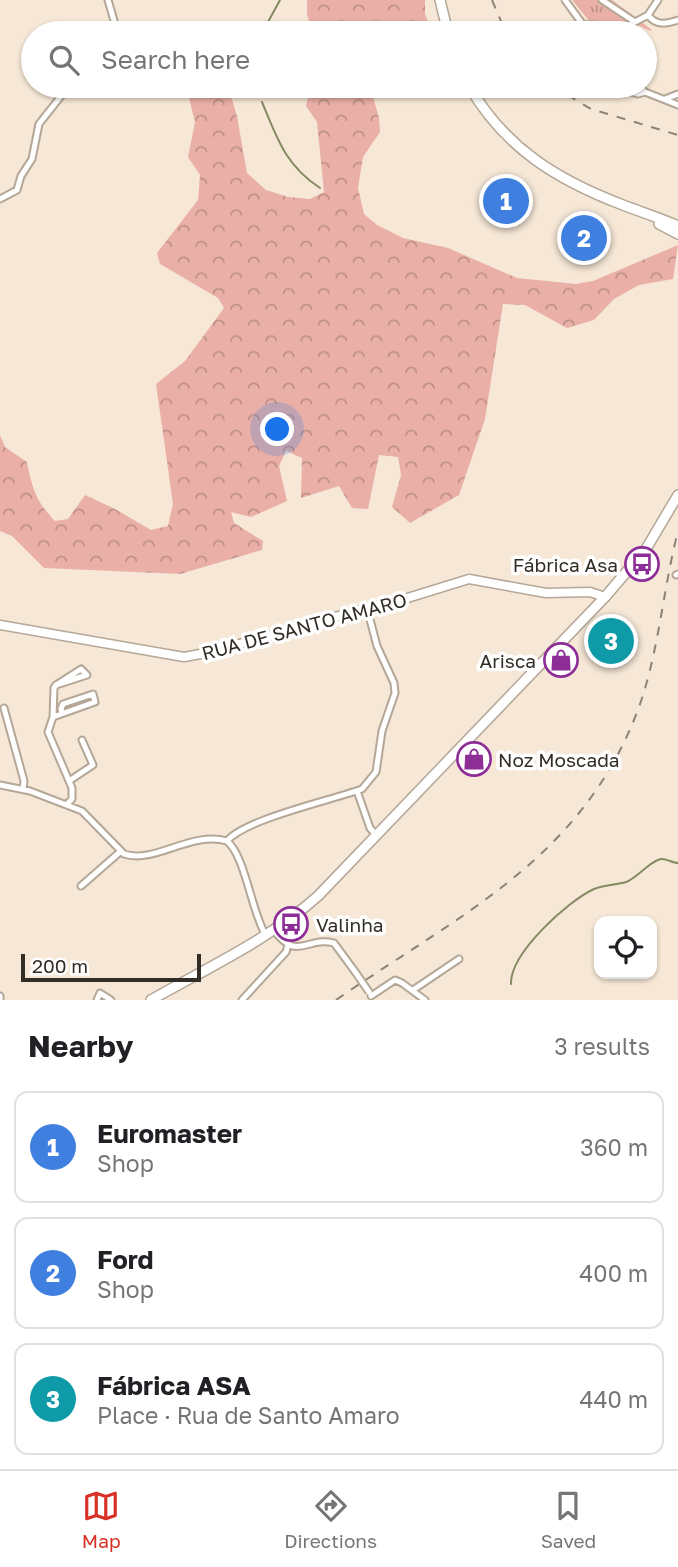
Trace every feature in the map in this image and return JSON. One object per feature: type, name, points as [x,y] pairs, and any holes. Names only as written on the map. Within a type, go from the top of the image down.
[{"type":"main road","points":[[440,0],[445,21]]},
{"type":"main road","points":[[477,98],[490,119],[521,150],[566,180],[678,226]]},
{"type":"main road","points":[[633,209],[678,234]]},
{"type":"main road","points":[[151,1000],[269,931],[318,896],[606,597],[646,549],[678,495]]},
{"type":"street","points":[[108,0],[114,21]]},
{"type":"street","points":[[565,0],[579,21]]},
{"type":"street","points":[[602,0],[634,21]]},
{"type":"street","points":[[637,21],[648,15],[658,0]]},
{"type":"street","points":[[648,15],[652,21]]},
{"type":"street","points":[[657,22],[662,24],[678,19]]},
{"type":"street","points":[[665,99],[678,94]]},
{"type":"street","points":[[657,96],[678,105]]},
{"type":"street","points":[[0,200],[17,190],[20,176],[32,159],[39,124],[60,98]]},
{"type":"street","name":"RUA DE SANTO AMARO","points":[[0,625],[184,657],[401,600],[468,579],[528,591],[559,594],[590,592],[606,597]]},
{"type":"street","points":[[227,841],[234,834],[268,819],[358,791],[367,785],[376,772],[382,731],[395,693],[394,682],[377,646],[367,608]]},
{"type":"street","points":[[57,685],[87,675],[81,669],[57,685],[54,688],[48,732],[73,794],[67,804]]},
{"type":"street","points":[[52,717],[95,702],[93,694],[63,704],[62,713]]},
{"type":"street","points":[[4,708],[24,781],[23,789]]},
{"type":"street","points":[[69,780],[93,765],[82,740]]},
{"type":"street","points":[[0,785],[23,789],[67,804],[89,817],[121,851],[131,856],[198,840],[212,838],[227,841],[236,852],[254,912],[269,931],[288,945],[296,947],[334,943],[372,996],[395,980],[425,1000]]},
{"type":"street","points":[[358,791],[366,819],[376,835]]},
{"type":"street","points":[[81,886],[121,851]]},
{"type":"street","points":[[242,1000],[286,952],[288,945]]},
{"type":"street","points":[[413,990],[459,959]]},
{"type":"street","points":[[97,1000],[100,993],[111,1000]]},
{"type":"green space","points":[[307,0],[425,0],[428,21],[309,21]]},
{"type":"green space","points":[[572,0],[612,0],[640,21],[589,21]]},
{"type":"green space","points":[[189,98],[232,98],[247,173],[266,190],[288,197],[310,199],[324,192],[317,122],[306,106],[308,98],[373,98],[380,132],[363,157],[358,188],[364,214],[377,225],[403,238],[448,248],[517,278],[576,284],[593,281],[678,245],[673,279],[639,285],[614,299],[594,320],[567,328],[525,305],[503,304],[485,419],[459,495],[410,523],[392,507],[401,475],[398,457],[379,455],[368,509],[352,508],[339,486],[301,498],[302,458],[286,451],[279,466],[287,501],[251,517],[231,512],[234,523],[263,541],[262,550],[180,574],[44,568],[12,536],[0,531],[0,435],[5,447],[27,462],[36,494],[55,521],[68,519],[85,495],[151,530],[168,526],[173,504],[156,384],[185,361],[224,308],[218,298],[160,264],[157,253],[198,200],[200,175],[188,157],[195,122]]},
{"type":"waterway","points":[[269,21],[280,0]]},
{"type":"waterway","points":[[262,102],[290,160],[320,188]]},
{"type":"waterway","points":[[511,984],[513,972],[530,943],[556,916],[583,895],[594,889],[630,880],[658,860],[678,863]]},
{"type":"railway","points":[[492,0],[501,21]]},
{"type":"railway","points":[[572,98],[591,109],[678,135]]},
{"type":"railway","points":[[336,1000],[472,910],[513,878],[551,844],[585,805],[615,760],[639,707],[656,642],[678,531]]},
{"type":"place","name":"Euromaster","points":[[506,201]]},
{"type":"place","name":"Ford","points":[[584,238]]},
{"type":"place","name":"Fábrica Asa","points":[[642,564]]},
{"type":"place","name":"Fábrica ASA","points":[[611,641]]},
{"type":"place","name":"Arisca","points":[[561,660]]},
{"type":"place","name":"Noz Moscada","points":[[474,759]]},
{"type":"place","name":"Valinha","points":[[291,924]]}]
